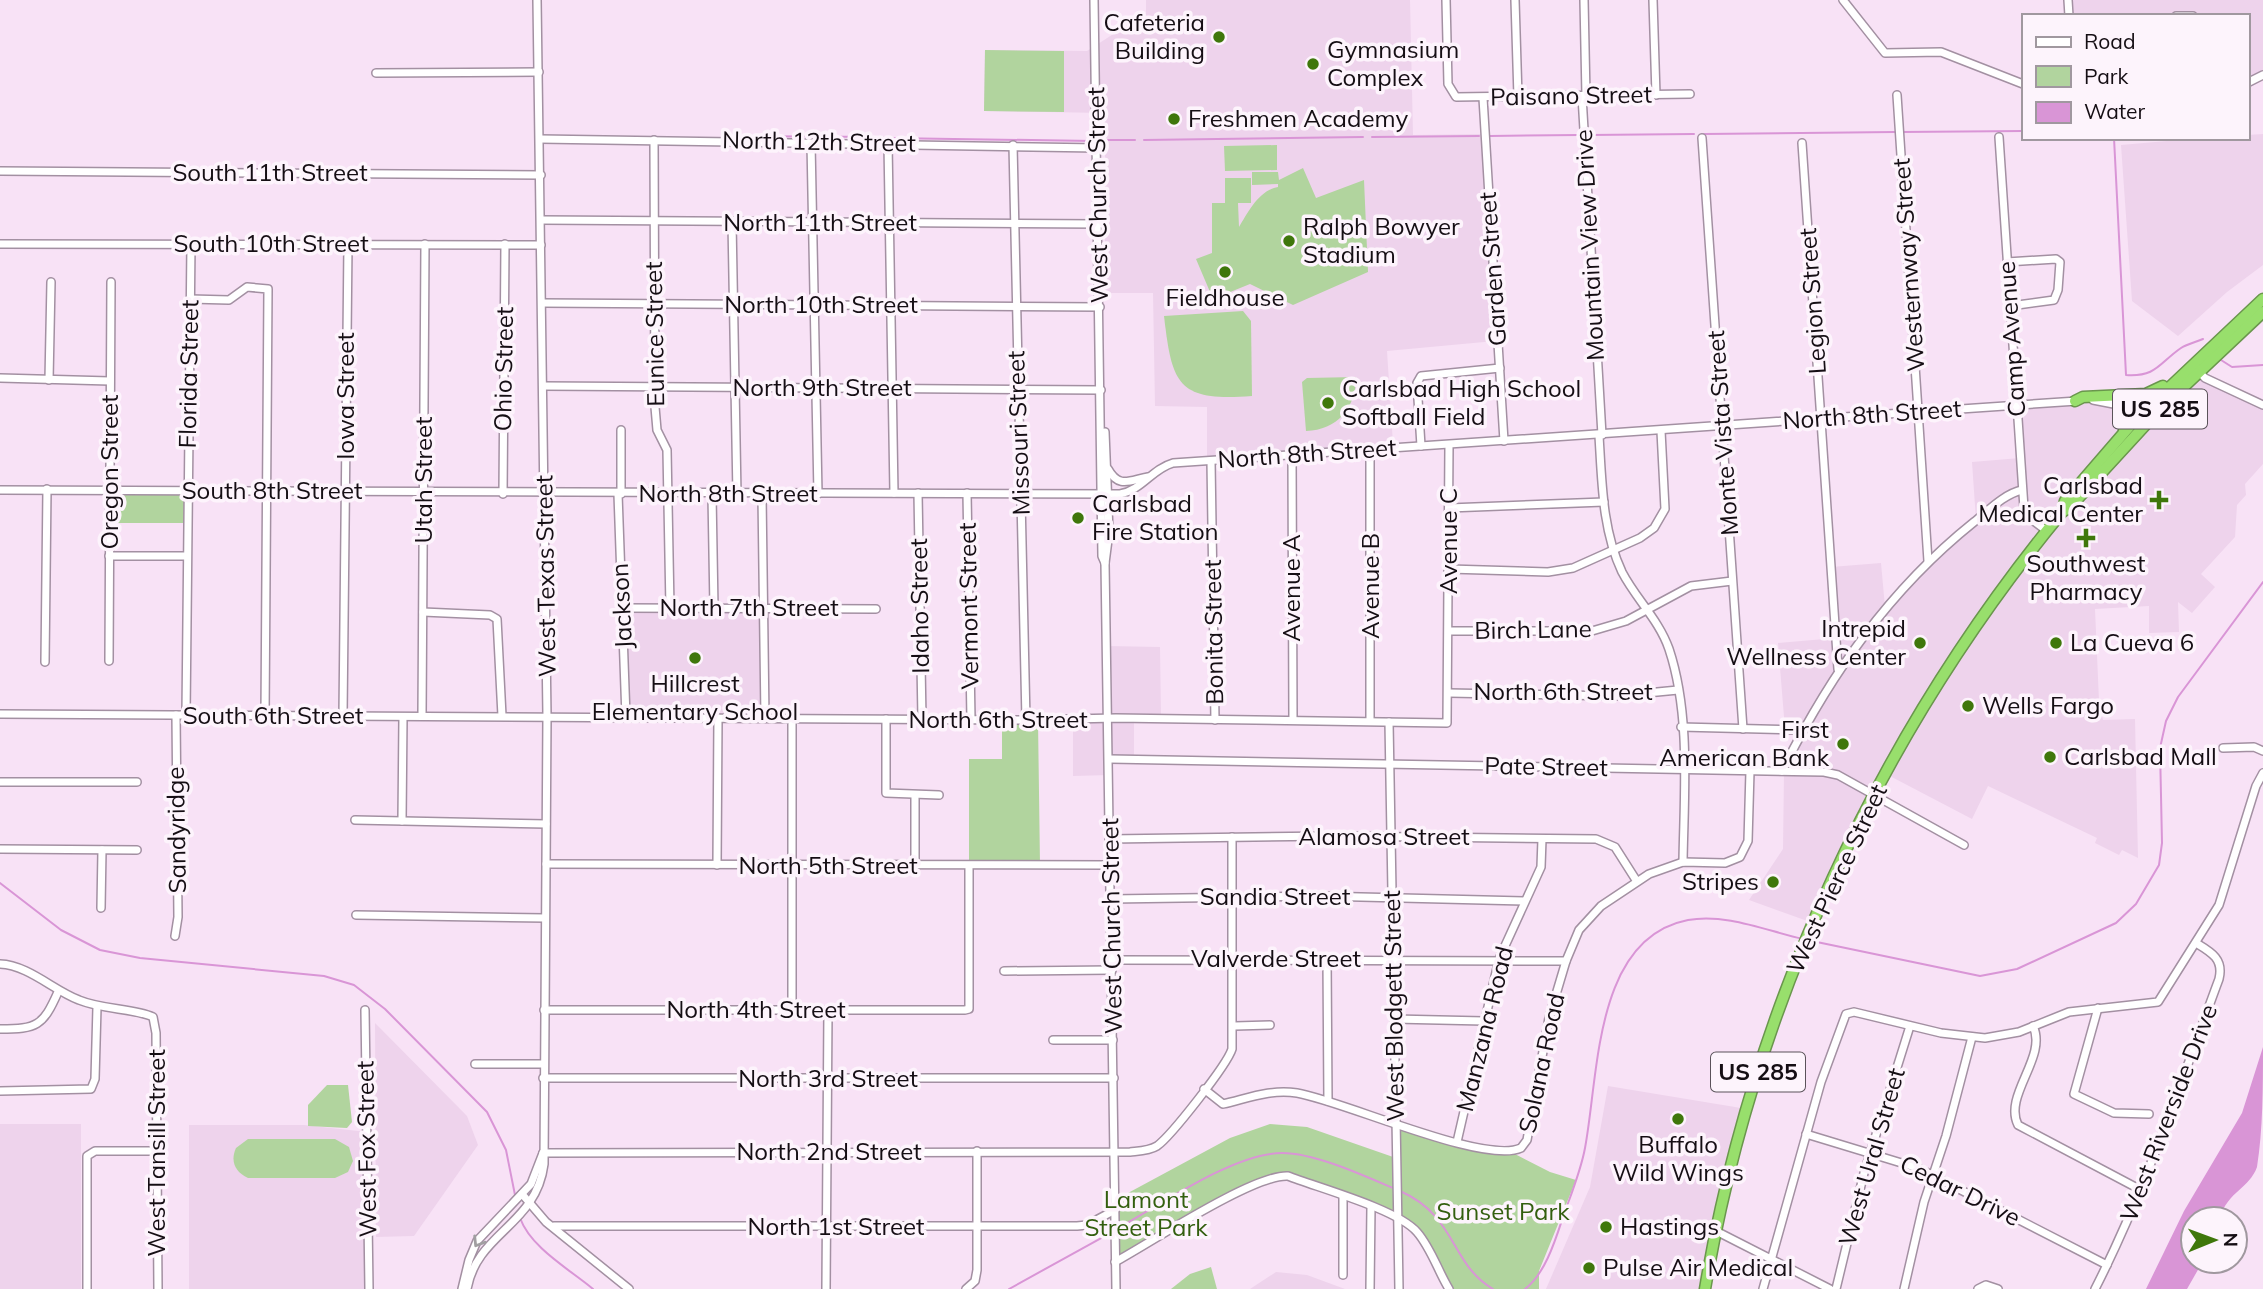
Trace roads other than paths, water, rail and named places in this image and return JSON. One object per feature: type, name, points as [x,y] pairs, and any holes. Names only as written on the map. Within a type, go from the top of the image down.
[{"type":"highway","name":"West Pierce Street","points":[[2062,512],[2065,502],[2123,433],[2140,422],[2263,299]]},
{"type":"highway","name":"West Pierce Street","points":[[1705,1289],[1716,1231],[1746,1109],[1810,932],[1873,796],[1940,680],[1997,595],[2062,512],[2070,507],[2176,379],[2195,368],[2263,312]]},
{"type":"highway","points":[[2075,401],[2083,397],[2149,393],[2176,379]]},
{"type":"highway","points":[[2118,405],[2126,416],[2123,433]]},
{"type":"street","name":"West Texas Street","points":[[467,1289],[478,1259],[529,1206],[542,1175],[547,716],[537,0]]},
{"type":"street","name":"West Church Street","points":[[1094,0],[1101,390],[1108,556],[1105,563],[1116,1289]]},
{"type":"street","name":"Paisano Street","points":[[1446,0],[1448,84],[1453,96],[1483,98],[1690,94]]},
{"type":"street","points":[[1515,0],[1518,97]]},
{"type":"street","name":"Mountain View Drive","points":[[1584,0],[1584,96],[1604,502],[1614,550],[1623,573],[1668,645],[1678,690],[1681,727]]},
{"type":"street","points":[[1653,0],[1656,95]]},
{"type":"street","points":[[1843,0],[1885,53],[1941,52],[2022,83]]},
{"type":"street","points":[[376,73],[539,72]]},
{"type":"street","name":"Westernway Street","points":[[1896,95],[1928,561]]},
{"type":"street","name":"Garden Street","points":[[1483,98],[1504,441]]},
{"type":"street","name":"Camp Avenue","points":[[1998,137],[2022,490],[2025,512],[2047,531]]},
{"type":"street","name":"Monte Vista Street","points":[[1702,138],[1743,729]]},
{"type":"street","name":"North 12th Street","points":[[540,139],[1098,148]]},
{"type":"street","name":"Eunice Street","points":[[654,140],[655,388],[657,430],[667,447],[670,608]]},
{"type":"street","points":[[811,143],[818,494]]},
{"type":"street","name":"Legion Street","points":[[1802,143],[1838,669]]},
{"type":"street","points":[[888,144],[894,493]]},
{"type":"street","name":"Missouri Street","points":[[1013,145],[1026,720]]},
{"type":"street","name":"South 11th Street","points":[[0,171],[541,175]]},
{"type":"street","name":"North 11th Street","points":[[541,219],[1099,224]]},
{"type":"street","points":[[732,222],[737,495]]},
{"type":"street","name":"Florida Street","points":[[186,715],[191,243]]},
{"type":"street","name":"South 10th Street","points":[[0,244],[541,245]]},
{"type":"street","name":"Iowa Street","points":[[343,716],[348,244]]},
{"type":"street","name":"Utah Street","points":[[422,716],[425,244]]},
{"type":"street","name":"Ohio Street","points":[[503,494],[505,244]]},
{"type":"street","points":[[2007,262],[2056,258],[2060,262],[2059,289],[2054,300],[2010,306]]},
{"type":"street","points":[[49,380],[51,282]]},
{"type":"street","name":"Oregon Street","points":[[108,661],[111,282]]},
{"type":"street","points":[[190,299],[229,300],[254,286],[268,289],[265,716]]},
{"type":"street","name":"North 10th Street","points":[[542,303],[1100,307]]},
{"type":"street","points":[[1421,446],[1418,383],[1421,376],[1500,368]]},
{"type":"street","points":[[2195,368],[2223,387],[2263,405]]},
{"type":"street","points":[[0,378],[110,381]]},
{"type":"street","name":"North 9th Street","points":[[543,386],[1101,390]]},
{"type":"street","name":"West Church Street","points":[[1101,390],[1105,399],[1105,494]]},
{"type":"street","name":"North 8th Street","points":[[545,494],[1105,494],[1128,492],[1173,463],[2075,401],[2101,401],[2118,405],[2140,422]]},
{"type":"street","name":"Jackson","points":[[621,430],[619,494],[626,717]]},
{"type":"street","points":[[1449,569],[1556,571],[1584,564],[1650,532],[1664,515],[1661,431]]},
{"type":"street","name":"Avenue C","points":[[1448,722],[1449,444]]},
{"type":"street","name":"Avenue B","points":[[1370,450],[1370,722]]},
{"type":"street","name":"Avenue A","points":[[1292,456],[1293,720]]},
{"type":"street","name":"Bonita Street","points":[[1211,461],[1215,720]]},
{"type":"street","points":[[1107,467],[1119,482],[1130,483],[1149,477]]},
{"type":"street","points":[[46,662],[47,489]]},
{"type":"street","name":"South 8th Street","points":[[0,490],[545,494]]},
{"type":"street","points":[[1782,771],[1802,730],[1838,669],[1890,602],[1928,561],[2008,495],[2022,490]]},
{"type":"street","name":"Idaho Street","points":[[918,493],[922,719]]},
{"type":"street","name":"Vermont Street","points":[[967,493],[971,719]]},
{"type":"street","points":[[712,495],[714,608]]},
{"type":"street","points":[[762,495],[765,718]]},
{"type":"street","points":[[1449,508],[1604,502]]},
{"type":"street","points":[[109,556],[187,556]]},
{"type":"street","name":"Birch Lane","points":[[1449,631],[1592,631],[1626,621],[1691,586],[1732,581]]},
{"type":"street","name":"North 7th Street","points":[[621,608],[876,609]]},
{"type":"street","points":[[423,612],[490,615],[498,620],[502,716]]},
{"type":"street","name":"North 6th Street","points":[[1449,693],[1616,696],[1678,690]]},
{"type":"street","name":"South 6th Street","points":[[0,714],[547,716]]},
{"type":"street","name":"Sandyridge","points":[[175,936],[178,930],[176,715]]},
{"type":"street","name":"North 6th Street","points":[[547,716],[1448,722]]},
{"type":"street","points":[[402,821],[403,717]]},
{"type":"street","points":[[717,865],[718,718]]},
{"type":"street","points":[[792,719],[792,1011]]},
{"type":"street","points":[[886,719],[885,792],[939,795]]},
{"type":"street","name":"West Blodgett Street","points":[[1389,722],[1399,1289]]},
{"type":"street","points":[[1681,727],[1683,862]]},
{"type":"street","name":"North 6th Street","points":[[1681,727],[1802,730]]},
{"type":"street","points":[[2222,748],[2255,747],[2263,751]]},
{"type":"street","name":"Pate Street","points":[[1110,759],[1831,773],[1964,845]]},
{"type":"street","name":"Solana Road","points":[[1204,1089],[1223,1104],[1277,1092],[1328,1101],[1457,1142],[1511,1152],[1525,1144],[1549,1018],[1576,937],[1587,919],[1636,880],[1683,862],[1725,863],[1744,854],[1748,835],[1750,771]]},
{"type":"street","points":[[1763,1289],[1806,1134],[1832,1048],[1846,1014],[1854,1012],[1972,1037],[2005,1035],[2061,1013],[2158,1002],[2223,896],[2256,786],[2263,773]]},
{"type":"street","points":[[0,782],[137,782]]},
{"type":"street","points":[[915,795],[915,866]]},
{"type":"street","points":[[355,820],[547,824]]},
{"type":"street","name":"Alamosa Street","points":[[1111,839],[1391,836],[1607,842],[1622,855],[1636,880]]},
{"type":"street","points":[[1115,1152],[1147,1150],[1159,1144],[1230,1055],[1234,1026],[1231,837]]},
{"type":"street","name":"Manzana Road","points":[[1457,1142],[1499,959],[1541,867],[1542,839]]},
{"type":"street","points":[[0,849],[137,850]]},
{"type":"street","points":[[101,908],[102,850]]},
{"type":"street","name":"North 5th Street","points":[[546,864],[969,867],[1111,865]]},
{"type":"street","name":"North 4th Street","points":[[544,1010],[969,1009],[969,867]]},
{"type":"street","name":"Sandia Street","points":[[1111,899],[1392,897],[1524,901]]},
{"type":"street","points":[[356,915],[545,918]]},
{"type":"street","name":"West Riverside Drive","points":[[2095,1289],[2141,1190],[2180,1092],[2221,973],[2217,957],[2196,943]]},
{"type":"street","name":"Valverde Street","points":[[1112,960],[1393,958],[1566,961]]},
{"type":"street","points":[[1326,959],[1328,1101]]},
{"type":"street","points":[[0,964],[19,968],[58,992],[97,1007],[95,1079],[91,1089],[0,1091]]},
{"type":"street","points":[[1004,971],[1112,970]]},
{"type":"street","points":[[0,1029],[36,1025],[45,1019],[58,992]]},
{"type":"street","name":"West Tansill Street","points":[[97,1007],[153,1017],[156,1033],[158,1289]]},
{"type":"street","points":[[2098,1008],[2074,1094],[2114,1113],[2149,1114]]},
{"type":"street","name":"West Fox Street","points":[[365,1010],[369,1289]]},
{"type":"street","points":[[827,1289],[828,1010]]},
{"type":"street","points":[[1394,1018],[1484,1021]]},
{"type":"street","points":[[1234,1026],[1270,1025]]},
{"type":"street","name":"West Ural Street","points":[[1836,1289],[1871,1152],[1910,1026]]},
{"type":"street","points":[[2033,1026],[2035,1044],[2015,1110],[2018,1125],[2141,1190]]},
{"type":"street","points":[[1903,1289],[1972,1037]]},
{"type":"street","points":[[1053,1040],[1113,1040]]},
{"type":"street","points":[[475,1064],[543,1064]]},
{"type":"street","name":"North 3rd Street","points":[[543,1078],[1114,1078]]},
{"type":"street","name":"Cedar Drive","points":[[1806,1134],[1871,1152],[1933,1175],[2107,1265]]},
{"type":"street","points":[[87,1289],[87,1156],[95,1151],[156,1151]]},
{"type":"street","points":[[965,1289],[976,1276],[977,1151]]},
{"type":"street","name":"North 2nd Street","points":[[543,1153],[1115,1152]]},
{"type":"street","name":"West Texas Street","points":[[462,1289],[468,1260],[477,1241],[533,1181],[543,1153]]},
{"type":"street","points":[[1115,1262],[1273,1177],[1287,1176],[1398,1218],[1419,1234],[1449,1289]]},
{"type":"street","points":[[522,1194],[529,1206],[629,1289]]},
{"type":"street","points":[[1343,1196],[1343,1275]]},
{"type":"street","points":[[1370,1289],[1371,1207]]},
{"type":"street","name":"North 1st Street","points":[[554,1226],[1084,1226],[1115,1210]]},
{"type":"street","points":[[1716,1231],[1830,1289]]},
{"type":"street","points":[[1978,1289],[1986,1285],[1998,1289]]},
{"type":"water","points":[[2263,1047],[2263,1092],[2257,1167],[2226,1205],[2188,1205],[2242,1113]]},
{"type":"water","points":[[2179,1221],[2179,1275],[2195,1275],[2187,1289],[2146,1289]]},
{"type":"waterway","points":[[1901,132],[2022,131]]},
{"type":"waterway","points":[[1704,134],[1895,132]]},
{"type":"waterway","points":[[1589,135],[1694,134]]},
{"type":"waterway","points":[[1490,136],[1579,135]]},
{"type":"waterway","points":[[725,136],[885,137]]},
{"type":"waterway","points":[[1372,137],[1479,136]]},
{"type":"waterway","points":[[1144,140],[1363,137]]},
{"type":"waterway","points":[[889,138],[1093,141]]},
{"type":"waterway","points":[[1104,140],[1135,140]]},
{"type":"waterway","points":[[2114,140],[2126,375],[2145,374],[2157,368],[2181,348],[2203,339]]},
{"type":"waterway","points":[[2221,360],[2232,367],[2263,365]]},
{"type":"waterway","points":[[1812,941],[1980,976],[2017,969],[2116,923],[2136,904],[2159,865],[2162,843],[2160,748],[2166,721],[2178,697],[2263,582]]},
{"type":"waterway","points":[[0,883],[61,930],[100,950],[140,958],[324,976],[354,985],[385,1009],[487,1112],[506,1150],[515,1195]]},
{"type":"waterway","points":[[1525,1289],[1539,1274],[1549,1254],[1579,1173],[1606,1013],[1618,981],[1634,953],[1657,932],[1688,920],[1702,918],[1732,921],[1803,939]]},
{"type":"waterway","points":[[1117,1229],[1198,1182],[1263,1155],[1282,1153],[1309,1157],[1340,1166],[1395,1189]]},
{"type":"waterway","points":[[1400,1191],[1419,1201],[1433,1213],[1468,1267],[1493,1289]]},
{"type":"waterway","points":[[520,1218],[525,1229],[542,1248],[593,1289]]},
{"type":"waterway","points":[[1009,1289],[1112,1232]]},
{"type":"place","name":"Cafeteria Building","points":[[1219,37]]},
{"type":"place","name":"Gymnasium Complex","points":[[1313,64]]},
{"type":"place","name":"Freshmen Academy","points":[[1174,119]]},
{"type":"place","name":"Ralph Bowyer Stadium","points":[[1289,241]]},
{"type":"place","name":"Fieldhouse","points":[[1225,272]]},
{"type":"place","name":"Carlsbad High School Softball Field","points":[[1328,403]]},
{"type":"place","name":"Carlsbad Medical Center","points":[[2159,500]]},
{"type":"place","name":"Carlsbad Fire Station","points":[[1078,518]]},
{"type":"place","name":"Southwest Pharmacy","points":[[2086,538]]},
{"type":"place","name":"Intrepid Wellness Center","points":[[1920,643]]},
{"type":"place","name":"La Cueva 6","points":[[2056,643]]},
{"type":"place","name":"Hillcrest Elementary School","points":[[695,658]]},
{"type":"place","name":"Wells Fargo","points":[[1968,706]]},
{"type":"place","name":"First American Bank","points":[[1843,744]]},
{"type":"place","name":"Carlsbad Mall","points":[[2050,757]]},
{"type":"place","name":"Stripes","points":[[1773,882]]},
{"type":"place","name":"Buffalo Wild Wings","points":[[1678,1119]]},
{"type":"place","name":"Hastings","points":[[1606,1227]]},
{"type":"place","name":"Pulse Air Medical","points":[[1589,1268]]},
{"type":"park label","name":"Sunset Park","points":[[1503,1212]]},
{"type":"park label","name":"Lamont Street Park","points":[[1146,1214]]}]
